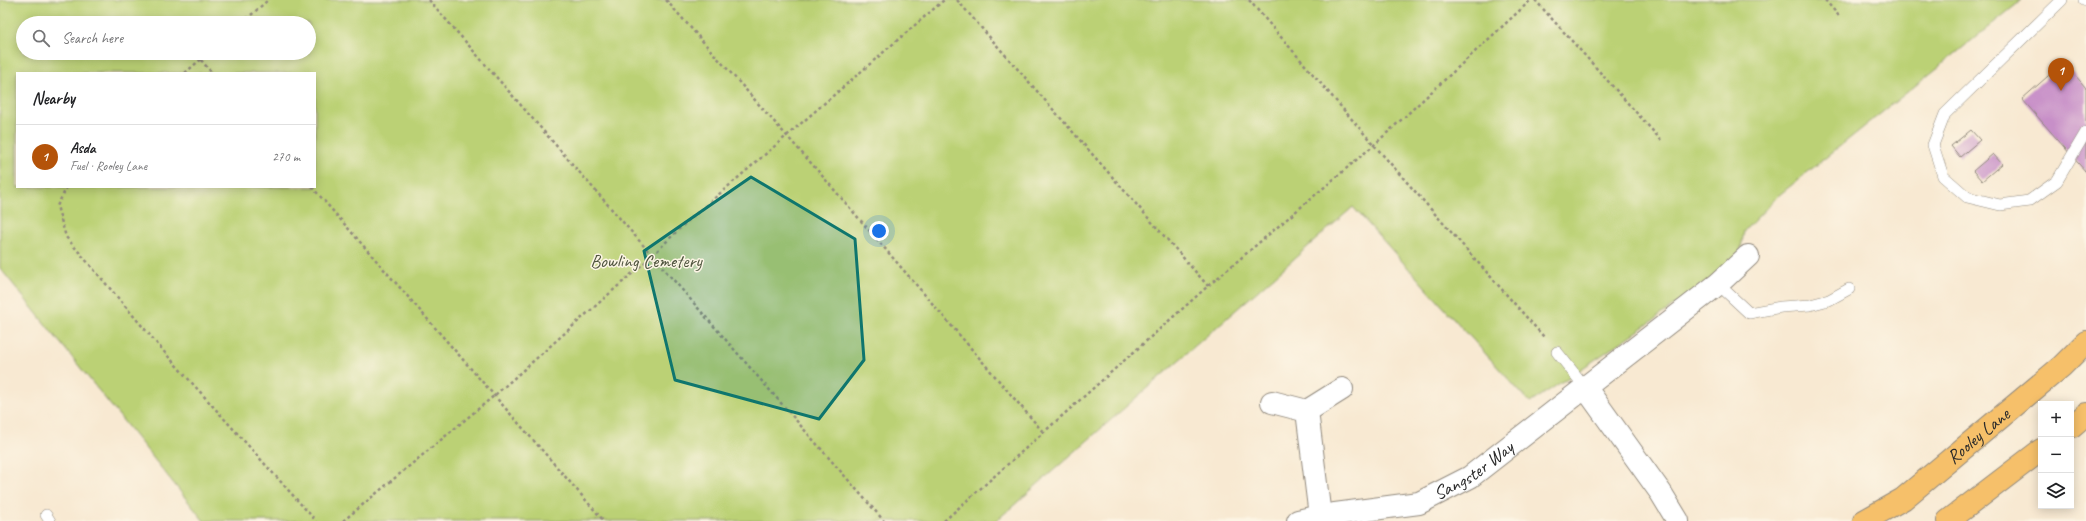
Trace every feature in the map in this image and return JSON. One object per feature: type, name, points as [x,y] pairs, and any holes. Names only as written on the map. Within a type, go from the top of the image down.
[{"type":"highway","name":"Rooley Lane","points":[[1864,521],[1903,499],[2062,366],[2086,342]]},
{"type":"highway","points":[[2074,424],[2086,414]]},
{"type":"highway","points":[[1948,521],[2038,452]]},
{"type":"street","name":"Sangster Way","points":[[1298,521],[1320,516],[1419,504],[1470,477],[1718,284],[1748,256]]},
{"type":"street","points":[[1585,387],[1661,493],[1678,521]]},
{"type":"street","points":[[1272,402],[1307,411],[1342,389]]},
{"type":"street","points":[[1307,411],[1320,516]]},
{"type":"lane","points":[[2062,0],[1944,114],[1933,146],[1943,176],[1967,197],[2000,205],[2029,201],[2057,181],[2086,132]]},
{"type":"lane","points":[[1718,284],[1749,313],[1781,306],[1810,304],[1829,300],[1849,289]]},
{"type":"lane","points":[[1557,352],[1585,387]]},
{"type":"path","points":[[250,16],[268,0]]},
{"type":"path","points":[[429,0],[884,521]]},
{"type":"path","points":[[666,0],[1044,433]]},
{"type":"path","points":[[343,521],[495,395],[653,255],[681,227],[944,0]]},
{"type":"path","points":[[957,0],[1208,286]]},
{"type":"path","points":[[1249,0],[1374,145],[1557,352]]},
{"type":"path","points":[[944,521],[1208,286],[1374,145],[1532,0]]},
{"type":"path","points":[[1535,0],[1661,140]]},
{"type":"path","points":[[1824,0],[1839,16]]},
{"type":"path","points":[[186,72],[201,60],[211,72]]},
{"type":"path","points":[[67,188],[58,206],[66,238],[166,354],[316,521]]},
{"type":"path","points":[[313,188],[604,521]]},
{"type":"highlighted area","points":[[751,177],[855,239],[864,360],[819,419],[675,380],[644,251]]},
{"type":"green space","name":"Bowling Cemetery","points":[[0,0],[2022,0],[1778,196],[1744,231],[1740,254],[1710,279],[1644,327],[1530,403],[1353,207],[996,521],[204,521],[0,268]]},
{"type":"building","points":[[2064,62],[2086,88],[2086,172],[2022,99]]},
{"type":"building","points":[[1971,130],[1980,140],[1960,157],[1951,146]]},
{"type":"building","points":[[1993,154],[2002,164],[1982,181],[1973,171]]},
{"type":"place","name":"Asda","points":[[2061,91]]}]
